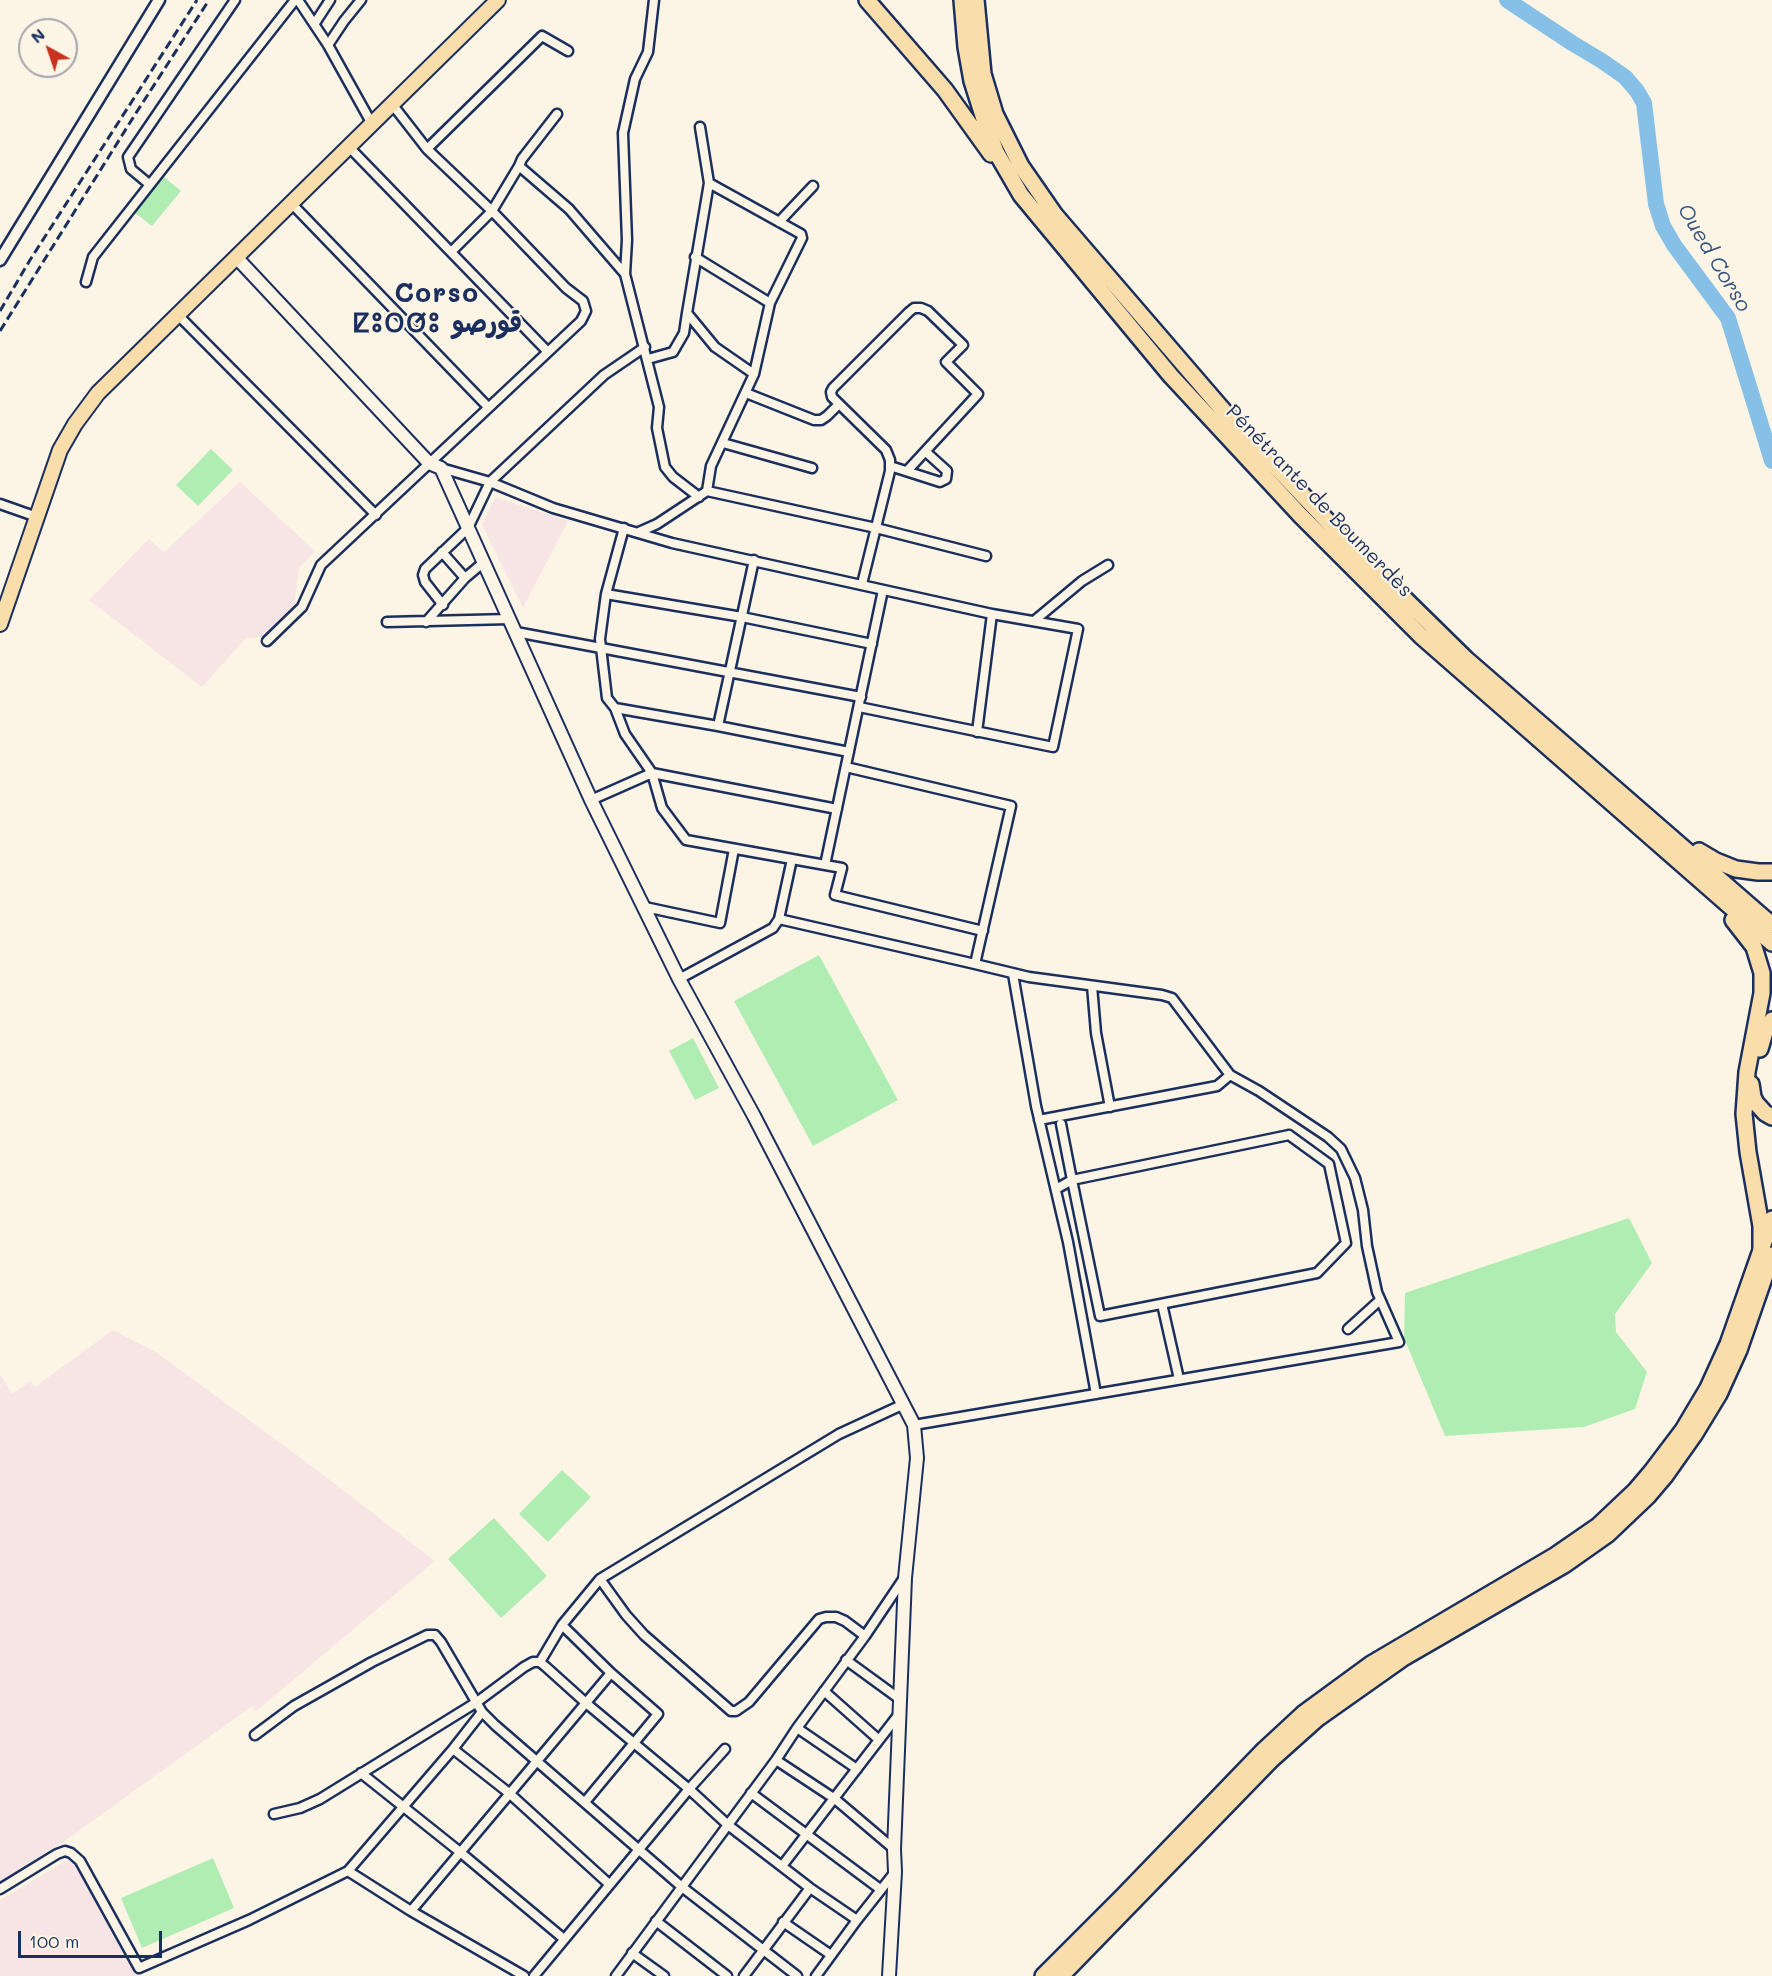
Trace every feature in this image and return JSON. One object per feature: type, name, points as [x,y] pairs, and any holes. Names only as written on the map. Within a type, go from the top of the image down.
[{"type":"highway","points":[[867,0],[945,90],[1021,195]]},
{"type":"highway","name":"Pénétrante de Boumerdès","points":[[962,0],[972,81],[996,152],[1021,195],[1171,376],[1309,524],[1421,636],[1772,943]]},
{"type":"highway","name":"Pénétrante de Boumerdès","points":[[976,0],[983,74],[995,114],[1006,138],[1036,189],[1055,215],[1235,424],[1357,552],[1466,659],[1772,925]]},
{"type":"highway","points":[[982,0],[983,74]]},
{"type":"highway","points":[[1648,817],[1670,826],[1698,850],[1716,861],[1736,869],[1758,873],[1772,872]]},
{"type":"highway","points":[[1043,1976],[1263,1750],[1304,1713],[1371,1664],[1571,1546],[1598,1526],[1652,1472],[1683,1430],[1708,1388],[1767,1253],[1748,1152],[1744,1107],[1747,1072],[1762,993],[1762,973],[1758,954],[1750,939],[1696,876]]},
{"type":"highway","points":[[1772,1020],[1765,1032],[1751,1090],[1756,1103],[1772,1117]]},
{"type":"highway","points":[[1061,1976],[1271,1760],[1318,1718],[1403,1658],[1564,1566],[1608,1534],[1641,1503],[1665,1476],[1699,1428],[1719,1394],[1739,1350],[1767,1253],[1772,1219]]},
{"type":"main road","points":[[0,624],[60,450],[75,424],[98,393],[498,0]]},
{"type":"main road","points":[[237,258],[435,466],[468,528],[591,800],[679,979],[914,1425],[917,1458],[905,1578],[895,1872],[889,1976]]},
{"type":"street","points":[[0,260],[159,0]]},
{"type":"street","points":[[149,184],[131,169],[128,157],[235,0]]},
{"type":"street","points":[[86,282],[93,257],[297,0],[315,23],[372,124]]},
{"type":"street","points":[[315,23],[330,0]]},
{"type":"street","points":[[328,45],[361,0]]},
{"type":"street","points":[[654,0],[648,52],[635,79],[623,133],[627,240],[625,274],[659,407],[657,428],[665,467],[673,477],[699,497]]},
{"type":"street","points":[[427,149],[542,36],[568,51]]},
{"type":"street","points":[[267,641],[302,607],[321,565],[376,514],[435,466],[488,407],[581,321],[586,311],[583,302],[566,288],[492,211],[427,149],[392,104]]},
{"type":"street","points":[[451,252],[492,211],[522,159],[557,114]]},
{"type":"street","points":[[648,359],[673,352],[684,333],[709,183],[700,127]]},
{"type":"street","points":[[349,147],[548,352]]},
{"type":"street","points":[[519,166],[569,209],[625,274]]},
{"type":"street","points":[[639,532],[657,524],[707,491],[711,466],[754,374],[770,303],[802,238],[801,234],[709,183]]},
{"type":"street","points":[[779,222],[813,186]]},
{"type":"street","points":[[292,204],[488,407]]},
{"type":"street","points":[[696,256],[770,303]]},
{"type":"street","points":[[862,584],[890,460],[886,450],[832,397],[833,388],[909,312],[914,308],[921,308],[928,311],[963,345],[946,362],[978,394],[907,471]]},
{"type":"street","points":[[687,313],[714,347],[754,374]]},
{"type":"street","points":[[178,315],[376,514]]},
{"type":"street","points":[[443,604],[425,582],[424,569],[468,528],[490,482],[604,375],[645,347]]},
{"type":"street","points":[[746,393],[814,420],[821,420],[839,404]]},
{"type":"street","points":[[723,443],[812,468]]},
{"type":"street","points":[[890,466],[940,482],[946,479],[946,471],[926,452]]},
{"type":"street","points":[[435,466],[490,482],[553,508],[672,543],[992,614],[1078,629],[1053,747],[859,707]]},
{"type":"street","points":[[707,491],[876,528],[986,556]]},
{"type":"street","points":[[0,504],[37,517]]},
{"type":"street","points":[[624,528],[606,594],[600,639],[607,698],[615,708],[625,734],[652,773],[662,808],[686,840],[842,868],[835,895],[983,931]]},
{"type":"street","points":[[442,552],[465,578]]},
{"type":"street","points":[[718,726],[754,560]]},
{"type":"street","points":[[426,622],[465,578],[484,562]]},
{"type":"street","points":[[1034,621],[1082,581],[1108,565]]},
{"type":"street","points":[[825,865],[883,590]]},
{"type":"street","points":[[606,594],[742,617],[872,644]]},
{"type":"street","points":[[977,732],[992,614]]},
{"type":"street","points":[[387,622],[510,619]]},
{"type":"street","points":[[516,632],[861,697]]},
{"type":"street","points":[[615,708],[849,752]]},
{"type":"street","points":[[846,767],[1011,806],[975,964]]},
{"type":"street","points":[[591,800],[652,773],[837,809]]},
{"type":"street","points":[[645,907],[720,923],[734,849]]},
{"type":"street","points":[[679,979],[768,933],[773,928],[779,918],[792,859]]},
{"type":"street","points":[[779,918],[1013,974],[1172,998],[1230,1075],[1259,1091],[1328,1137],[1341,1149],[1355,1178],[1377,1292],[1399,1342],[914,1425]]},
{"type":"street","points":[[1013,974],[1040,1120],[1084,1322],[1096,1394]]},
{"type":"street","points":[[1092,986],[1096,1033],[1110,1107]]},
{"type":"street","points":[[1040,1120],[1216,1086],[1230,1075]]},
{"type":"street","points":[[1061,1124],[1100,1316]]},
{"type":"street","points":[[1056,1189],[1072,1180],[1289,1135],[1329,1164],[1346,1243],[1317,1273],[1100,1316],[1084,1322]]},
{"type":"street","points":[[1348,1329],[1380,1300]]},
{"type":"street","points":[[1162,1304],[1179,1380]]},
{"type":"street","points":[[540,1662],[561,1625],[600,1579],[839,1434],[904,1404]]},
{"type":"street","points":[[616,1976],[776,1760],[905,1578]]},
{"type":"street","points":[[600,1579],[644,1635],[731,1711],[736,1711],[750,1702],[819,1619],[836,1617],[865,1636]]},
{"type":"street","points":[[561,1625],[658,1714],[585,1802]]},
{"type":"street","points":[[255,1735],[294,1706],[400,1647],[431,1634],[441,1642],[482,1712],[682,1887],[797,1976]]},
{"type":"street","points":[[782,1866],[835,1799],[901,1707],[846,1660]]},
{"type":"street","points":[[274,1814],[310,1804],[477,1702],[524,1667],[533,1662],[540,1662],[728,1825],[857,1920]]},
{"type":"street","points":[[411,1911],[611,1673]]},
{"type":"street","points":[[824,1691],[878,1739]]},
{"type":"street","points":[[0,1889],[57,1854],[65,1851],[71,1853],[80,1861],[141,1972],[348,1871],[482,1712]]},
{"type":"street","points":[[797,1728],[857,1769]]},
{"type":"street","points":[[453,1749],[509,1793],[609,1884]]},
{"type":"street","points":[[534,1976],[609,1884],[725,1749]]},
{"type":"street","points":[[776,1760],[835,1799],[894,1849]]},
{"type":"street","points":[[361,1773],[564,1939]]},
{"type":"street","points":[[751,1793],[880,1889]]},
{"type":"street","points":[[348,1871],[411,1911],[524,1976]]},
{"type":"street","points":[[816,1976],[895,1872]]},
{"type":"street","points":[[744,1976],[810,1887]]},
{"type":"street","points":[[656,1921],[727,1976]]},
{"type":"street","points":[[783,1922],[831,1955]]},
{"type":"street","points":[[632,1953],[664,1976]]},
{"type":"shaded area","points":[[240,482],[315,551],[299,568],[294,607],[262,637],[246,638],[202,687],[89,600],[149,539],[164,552]]},
{"type":"shaded area","points":[[495,497],[568,521],[523,608],[482,525]]},
{"type":"shaded area","points":[[113,1330],[157,1353],[313,1467],[435,1561],[256,1711],[252,1706],[37,1861],[0,1881],[0,1374],[12,1394],[31,1381],[35,1387]]},
{"type":"shaded area","points":[[71,1858],[140,1976],[0,1976],[0,1900]]},
{"type":"green space","points":[[163,176],[181,191],[152,226],[134,212]]},
{"type":"green space","points":[[211,449],[233,470],[198,506],[176,485]]},
{"type":"green space","points":[[819,955],[898,1100],[813,1146],[734,1001]]},
{"type":"green space","points":[[693,1038],[719,1088],[695,1100],[669,1051]]},
{"type":"green space","points":[[1629,1218],[1652,1263],[1615,1314],[1616,1332],[1647,1372],[1635,1409],[1584,1427],[1445,1436],[1404,1338],[1405,1293]]},
{"type":"green space","points":[[562,1470],[591,1497],[548,1542],[519,1514]]},
{"type":"green space","points":[[494,1518],[547,1576],[501,1618],[448,1559]]},
{"type":"green space","points":[[213,1858],[234,1908],[142,1948],[121,1898]]},
{"type":"waterway","name":"Oued Corso","points":[[1507,0],[1625,77],[1644,103],[1656,204],[1663,226],[1674,245],[1728,318],[1772,461]]},
{"type":"railway","points":[[0,311],[30,260],[197,0]]},
{"type":"railway","points":[[0,331],[209,0]]},
{"type":"district","name":"Corso ⵇⵓⵔⵚⵓ قورصو","points":[[437,309]]}]
